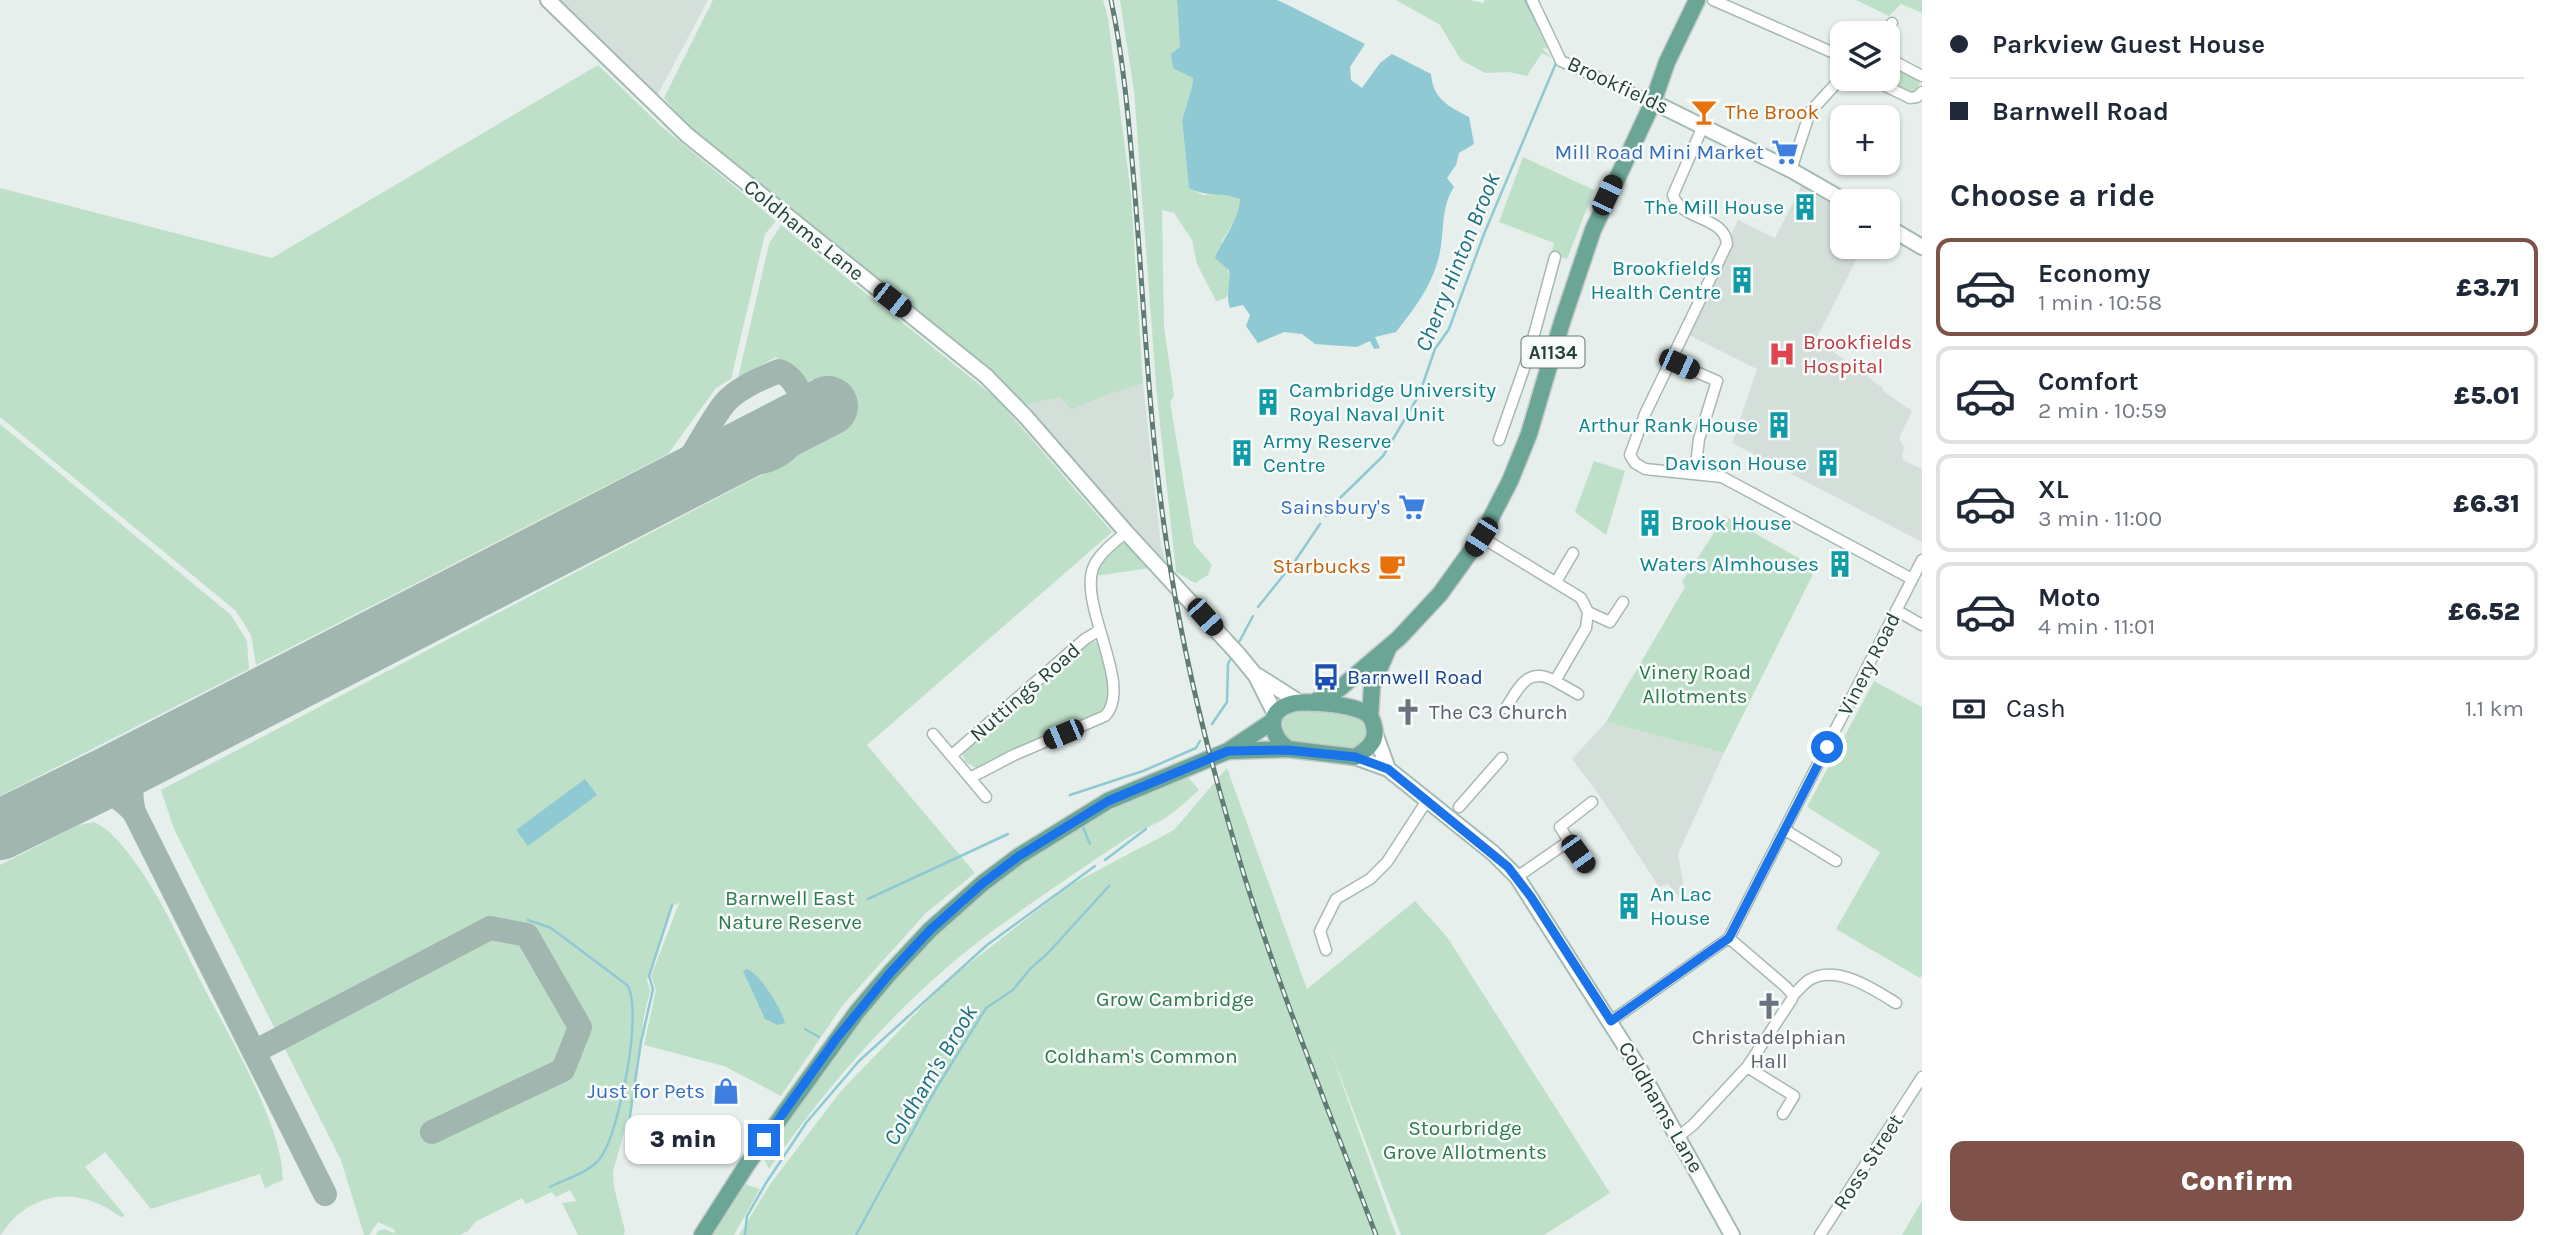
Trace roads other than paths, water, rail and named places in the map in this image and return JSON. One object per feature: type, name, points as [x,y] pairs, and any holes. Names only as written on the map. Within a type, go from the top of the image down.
[{"type":"main road","name":"A1134","points":[[702,1235],[748,1163],[836,1039],[890,973],[930,930],[983,883],[1019,856],[1108,801],[1228,751],[1274,719],[1280,710],[1288,705],[1306,703],[1339,689],[1389,647],[1440,594],[1481,537],[1516,468],[1593,230],[1697,0]]},
{"type":"main road","name":"A1134","points":[[1375,733],[1370,717],[1372,686],[1389,647]]},
{"type":"main road","points":[[1306,703],[1354,708],[1370,717]]},
{"type":"main road","points":[[1274,719],[1275,736],[1288,750]]},
{"type":"main road","points":[[1355,757],[1371,744],[1375,733]]},
{"type":"main road","name":"A1134","points":[[1228,751],[1288,750],[1355,757]]},
{"type":"street","name":"Coldhams Lane","points":[[548,0],[687,135],[986,376],[1034,426],[1256,676],[1274,719]]},
{"type":"street","name":"Brookfields","points":[[1532,0],[1561,61],[1703,126],[1830,192]]},
{"type":"street","points":[[1713,0],[1830,51]]},
{"type":"street","points":[[1900,64],[1922,76]]},
{"type":"street","points":[[1791,170],[1810,112],[1830,90]]},
{"type":"street","points":[[1896,91],[1910,98],[1917,97],[1922,92]]},
{"type":"street","points":[[1703,126],[1673,195],[1684,211],[1719,227],[1727,238],[1727,244],[1646,414],[1630,455],[1635,463],[1645,469],[1715,475],[1728,480],[1912,579]]},
{"type":"street","points":[[1900,234],[1922,247]]},
{"type":"street","points":[[1499,440],[1528,357],[1555,257]]},
{"type":"street","points":[[1528,357],[1551,361]]},
{"type":"street","points":[[1671,361],[1717,381],[1699,439],[1695,473]]},
{"type":"street","name":"Nuttings Road","points":[[970,778],[1109,712],[1115,693],[1092,597],[1092,573],[1099,557],[1126,532]]},
{"type":"street","points":[[1481,537],[1581,598],[1588,612],[1586,628],[1555,681]]},
{"type":"street","points":[[1556,582],[1573,553]]},
{"type":"street","name":"Vinery Road","points":[[1729,938],[1922,560]]},
{"type":"street","points":[[1588,612],[1610,621],[1623,602]]},
{"type":"street","points":[[1896,610],[1922,625]]},
{"type":"street","name":"Nuttings Road","points":[[951,755],[1085,639],[1100,631]]},
{"type":"street","points":[[1506,708],[1525,680],[1542,675],[1578,694]]},
{"type":"street","name":"Coldhams Lane","points":[[1256,676],[1306,703]]},
{"type":"street","name":"Coldhams Lane","points":[[1375,733],[1388,769]]},
{"type":"street","points":[[933,734],[986,797]]},
{"type":"street","name":"Coldhams Lane","points":[[1355,757],[1388,769],[1493,853],[1517,877],[1611,1021],[1732,1235]]},
{"type":"street","points":[[1458,807],[1502,758]]},
{"type":"street","points":[[1326,950],[1320,931],[1336,899],[1370,879],[1387,862],[1426,802]]},
{"type":"street","points":[[1588,867],[1560,827],[1592,802]]},
{"type":"street","points":[[1441,813],[1448,806],[1458,807]]},
{"type":"street","points":[[1457,826],[1463,817],[1458,807]]},
{"type":"street","points":[[1785,830],[1836,861]]},
{"type":"street","points":[[1517,877],[1569,841]]},
{"type":"street","points":[[1611,1021],[1729,938],[1793,995]]},
{"type":"street","points":[[1678,1137],[1693,1125],[1747,1067],[1793,995],[1807,981],[1832,976],[1861,982],[1896,1003]]},
{"type":"street","points":[[1747,1067],[1794,1096],[1783,1114]]},
{"type":"street","name":"Ross Street","points":[[1820,1235],[1919,1087],[1922,1077]]},
{"type":"water","points":[[1177,0],[1277,0],[1365,44],[1350,67],[1351,80],[1362,88],[1380,63],[1392,54],[1431,74],[1438,96],[1469,117],[1474,144],[1459,153],[1456,165],[1447,178],[1454,187],[1447,203],[1436,267],[1422,297],[1396,332],[1375,337],[1380,348],[1374,349],[1370,341],[1357,347],[1315,344],[1302,334],[1284,332],[1258,343],[1246,326],[1250,315],[1243,305],[1230,308],[1229,270],[1215,258],[1234,222],[1240,199],[1202,193],[1189,188],[1182,120],[1193,78],[1173,68],[1171,54],[1180,47]]},
{"type":"water","points":[[585,779],[597,795],[528,846],[516,830]]},
{"type":"water","points":[[747,969],[758,977],[770,993],[785,1023],[778,1025],[765,1019],[743,971]]},
{"type":"waterway","name":"Cherry Hinton Brook","points":[[1525,0],[1548,44]]},
{"type":"waterway","name":"Cherry Hinton Brook","points":[[1326,516],[1339,499],[1383,456],[1419,395],[1435,349],[1449,329],[1484,234],[1556,63],[1554,56]]},
{"type":"waterway","name":"Cherry Hinton Brook","points":[[1258,607],[1295,561],[1320,524]]},
{"type":"waterway","name":"Cherry Hinton Brook","points":[[1238,644],[1253,616]]},
{"type":"waterway","name":"Cherry Hinton Brook","points":[[1212,724],[1227,702],[1228,664],[1232,656]]},
{"type":"waterway","name":"Cherry Hinton Brook","points":[[1070,795],[1143,771],[1196,748],[1200,741]]},
{"type":"waterway","name":"Cherry Hinton Brook","points":[[1082,825],[1090,844]]},
{"type":"waterway","points":[[1105,860],[1146,829]]},
{"type":"waterway","points":[[868,899],[1008,834]]},
{"type":"waterway","points":[[745,1235],[747,1216],[766,1183],[806,1123],[859,1061],[987,945],[1095,866]]},
{"type":"waterway","name":"Coldham's Brook","points":[[856,1235],[934,1092],[986,1008],[1013,990],[1109,886]]},
{"type":"waterway","points":[[628,1129],[641,1042],[653,989],[649,976],[672,905]]},
{"type":"waterway","points":[[528,920],[551,928],[627,985],[632,999],[633,1019],[627,1071],[608,1143],[601,1157],[591,1167],[550,1187]]},
{"type":"waterway","points":[[805,1029],[819,1037]]},
{"type":"railway","points":[[1111,0],[1129,128],[1161,499],[1190,671],[1220,794],[1259,921],[1307,1056],[1376,1235]]},
{"type":"place","name":"The Brook","points":[[1704,112]]},
{"type":"place","name":"Mill Road Mini Market","points":[[1785,152]]},
{"type":"place","name":"The Mill House","points":[[1805,207]]},
{"type":"place","name":"Brookfields Health Centre","points":[[1742,280]]},
{"type":"place","name":"Brookfields Hospital","points":[[1782,354]]},
{"type":"place","name":"Cambridge University Royal Naval Unit","points":[[1268,402]]},
{"type":"place","name":"Arthur Rank House","points":[[1779,425]]},
{"type":"place","name":"Army Reserve Centre","points":[[1242,453]]},
{"type":"place","name":"Davison House","points":[[1828,463]]},
{"type":"place","name":"Sainsbury's","points":[[1412,507]]},
{"type":"place","name":"Brook House","points":[[1650,523]]},
{"type":"place","name":"Waters Almhouses","points":[[1840,564]]},
{"type":"place","name":"Starbucks","points":[[1392,566]]},
{"type":"place","name":"Barnwell Road","points":[[1326,677]]},
{"type":"place","name":"The C3 Church","points":[[1408,712]]},
{"type":"place","name":"An Lac House","points":[[1629,906]]},
{"type":"place","name":"Christadelphian Hall","points":[[1769,1006]]},
{"type":"place","name":"Just for Pets","points":[[726,1091]]},
{"type":"park label","name":"Vinery Road Allotments","points":[[1695,684]]},
{"type":"park label","name":"Barnwell East Nature Reserve","points":[[790,910]]},
{"type":"park label","name":"Grow Cambridge","points":[[1175,999]]},
{"type":"park label","name":"Coldham's Common","points":[[1141,1056]]},
{"type":"park label","name":"Stourbridge Grove Allotments","points":[[1465,1140]]}]
